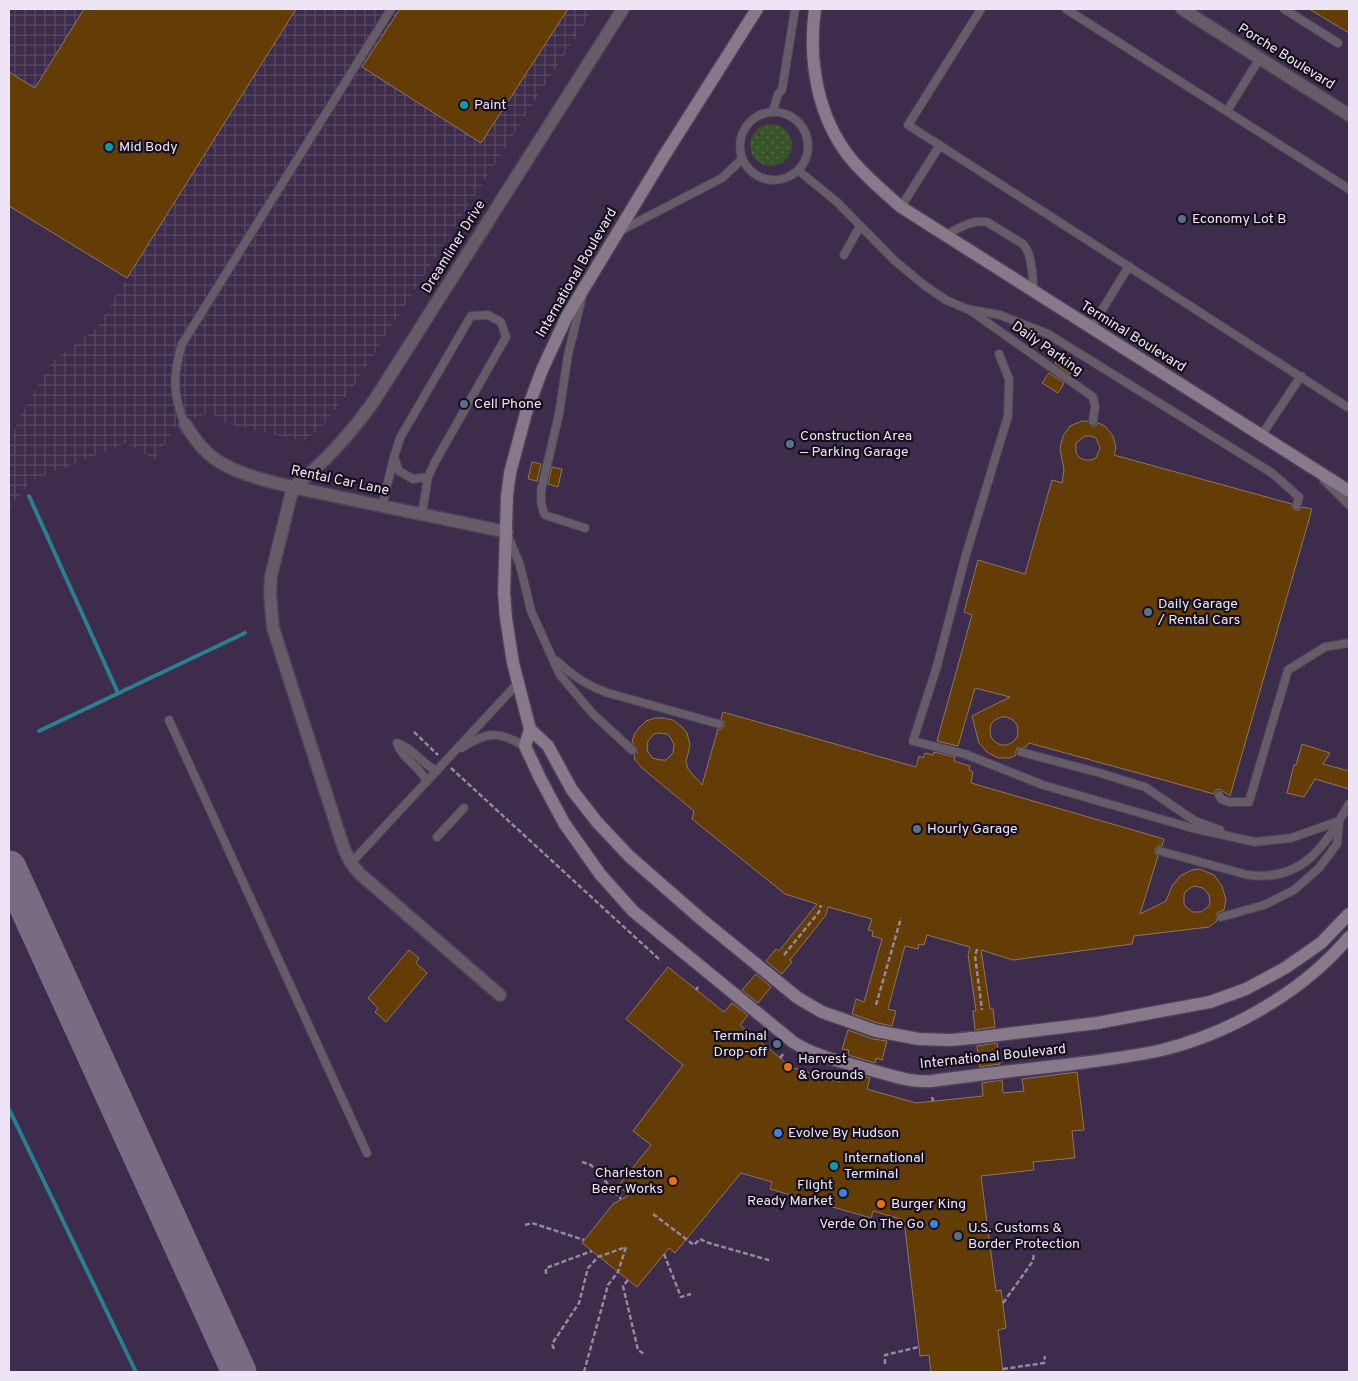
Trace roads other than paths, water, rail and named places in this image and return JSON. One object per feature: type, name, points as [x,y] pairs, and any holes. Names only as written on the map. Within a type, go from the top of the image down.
[{"type":"main road","name":"International Boulevard","points":[[757,9],[567,316],[526,414],[510,473],[506,496],[507,532],[504,594],[517,684],[530,729],[548,746],[572,790],[602,828],[628,856],[701,920],[798,998],[822,1012],[876,1031],[919,1039],[951,1040],[1097,1023],[1210,1002],[1246,989],[1285,968],[1321,943],[1349,914]]},
{"type":"main road","points":[[815,9],[812,45],[813,66],[826,116],[852,160],[901,207]]},
{"type":"main road","name":"Terminal Boulevard","points":[[901,207],[1349,491]]},
{"type":"main road","points":[[525,746],[530,729]]},
{"type":"main road","name":"International Boulevard","points":[[525,746],[552,803],[575,840],[600,874],[647,924],[800,1047],[838,1061],[908,1080],[932,1081],[1122,1057],[1179,1045],[1224,1028],[1270,1003],[1316,972],[1349,937]]},
{"type":"street","name":"Dreamliner Drive","points":[[293,487],[322,463],[354,428],[374,401],[623,9]]},
{"type":"street","name":"Porche Boulevard","points":[[1182,9],[1349,115]]},
{"type":"street","name":"Rental Car Lane","points":[[185,424],[195,440],[218,461],[230,468],[293,487],[507,532]]},
{"type":"street","points":[[293,487],[271,576],[270,593],[273,628],[340,837],[352,863],[360,874],[500,995]]},
{"type":"lane","points":[[185,424],[178,409],[175,392],[175,376],[182,344],[391,9]]},
{"type":"lane","points":[[773,111],[778,94],[782,90],[795,9]]},
{"type":"lane","points":[[981,9],[908,125],[1349,408]]},
{"type":"lane","points":[[1066,9],[1349,189]]},
{"type":"lane","points":[[1284,9],[1338,43]]},
{"type":"lane","points":[[1227,111],[1260,58]]},
{"type":"lane","points":[[773,111],[788,114],[798,121],[805,129],[809,140],[806,162],[799,170],[780,181],[768,180],[757,176],[748,169],[742,159],[740,148],[741,136],[746,126],[755,118],[773,111]]},
{"type":"lane","points":[[901,207],[940,145]]},
{"type":"lane","points":[[617,233],[722,178],[742,159]]},
{"type":"lane","points":[[799,170],[837,202],[894,260],[924,285],[946,300],[967,309],[1000,315],[1048,334],[1272,473],[1299,498],[1297,505]]},
{"type":"lane","points":[[945,235],[974,221],[982,221],[987,222],[1023,244],[1027,248],[1029,256],[1034,292]]},
{"type":"lane","points":[[844,255],[860,226]]},
{"type":"lane","points":[[1091,328],[1129,266]]},
{"type":"lane","points":[[585,285],[568,355],[559,414],[541,491],[541,501],[545,515],[586,528]]},
{"type":"lane","name":"Daily Parking","points":[[967,309],[1059,371],[1093,397],[1095,406],[1094,421]]},
{"type":"lane","points":[[382,506],[400,438],[471,316],[488,315],[501,322],[506,337],[435,462],[428,477],[422,514]]},
{"type":"lane","points":[[999,354],[1009,379],[1008,416],[965,558],[937,666],[913,741],[965,754],[1043,785],[1192,828],[1254,842],[1291,838],[1339,821]]},
{"type":"lane","points":[[1261,436],[1301,376]]},
{"type":"lane","points":[[394,457],[399,471],[413,478],[428,477]]},
{"type":"lane","points":[[1309,466],[1349,505]]},
{"type":"lane","points":[[507,532],[520,565],[531,611],[554,658],[560,675],[578,698],[608,730],[632,750]]},
{"type":"lane","points":[[1219,795],[1221,799],[1229,802],[1249,802],[1288,670],[1325,647],[1349,643]]},
{"type":"lane","points":[[554,658],[568,671],[592,687],[719,724]]},
{"type":"lane","points":[[352,863],[517,684]]},
{"type":"lane","points":[[170,720],[367,1152]]},
{"type":"lane","points":[[455,751],[488,735],[506,736],[525,746]]},
{"type":"lane","points":[[427,782],[422,772],[400,751],[398,743],[406,746],[427,766],[437,771]]},
{"type":"lane","points":[[1022,752],[1145,787],[1195,821],[1254,842]]},
{"type":"lane","points":[[1160,851],[1248,875],[1278,874],[1294,869],[1309,860],[1325,842],[1349,804]]},
{"type":"lane","points":[[437,837],[464,808]]},
{"type":"lane","points":[[1221,917],[1264,905],[1294,890],[1319,868],[1337,844],[1339,821]]},
{"type":"waterway","points":[[29,496],[118,693]]},
{"type":"waterway","points":[[39,731],[245,633]]},
{"type":"waterway","points":[[9,1109],[136,1372]]},
{"type":"place","name":"Paint","points":[[464,105]]},
{"type":"place","name":"Mid Body","points":[[109,147]]},
{"type":"place","name":"Economy Lot B","points":[[1182,219]]},
{"type":"place","name":"Cell Phone","points":[[464,404]]},
{"type":"place","name":"Construction Area — Parking Garage","points":[[790,444]]},
{"type":"place","name":"Daily Garage / Rental Cars","points":[[1148,612]]},
{"type":"place","name":"Hourly Garage","points":[[917,829]]},
{"type":"place","name":"Terminal Drop-off","points":[[777,1044]]},
{"type":"place","name":"Harvest & Grounds","points":[[788,1067]]},
{"type":"place","name":"Evolve By Hudson","points":[[778,1133]]},
{"type":"place","name":"International Terminal","points":[[834,1166]]},
{"type":"place","name":"Charleston Beer Works","points":[[673,1181]]},
{"type":"place","name":"Flight Ready Market","points":[[843,1193]]},
{"type":"place","name":"Burger King","points":[[881,1204]]},
{"type":"place","name":"Verde On The Go","points":[[934,1224]]},
{"type":"place","name":"U.S. Customs & Border Protection","points":[[958,1236]]}]
